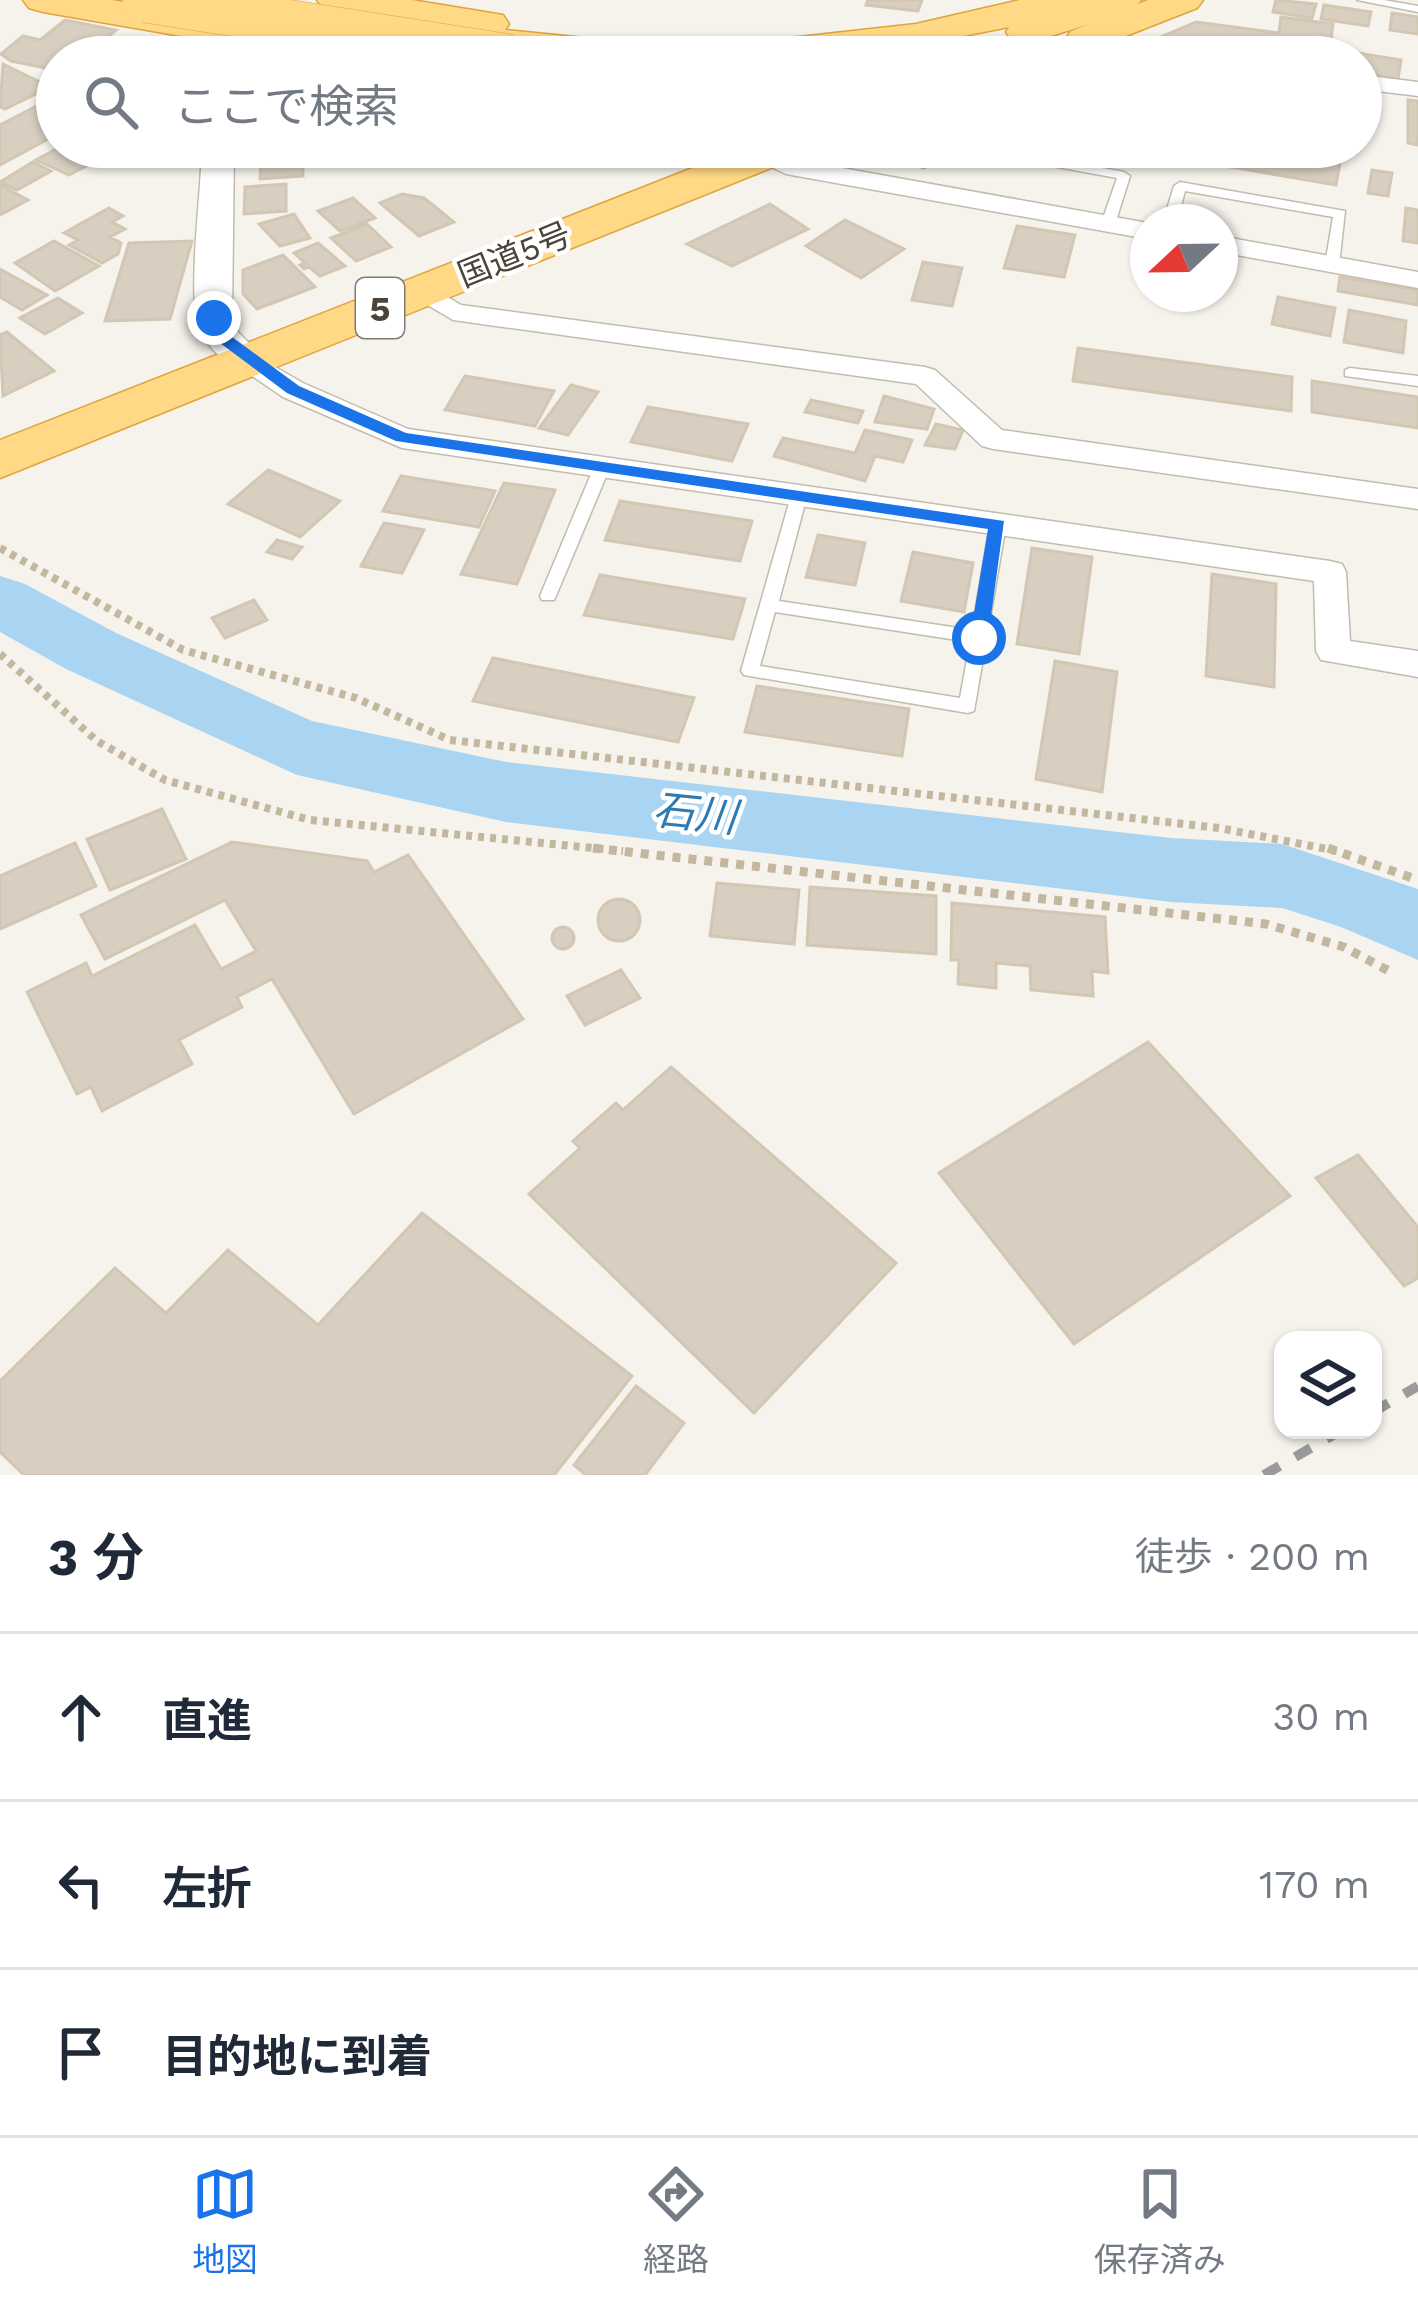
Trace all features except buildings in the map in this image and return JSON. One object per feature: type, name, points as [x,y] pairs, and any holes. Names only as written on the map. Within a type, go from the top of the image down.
[{"type":"highway","points":[[43,0],[428,36]]},
{"type":"highway","points":[[146,0],[376,36]]},
{"type":"highway","points":[[337,0],[573,36]]},
{"type":"highway","points":[[953,36],[1064,0]]},
{"type":"highway","points":[[977,36],[1060,23],[1121,0]]},
{"type":"highway","points":[[1095,36],[1183,0]]},
{"type":"highway","points":[[234,18],[303,36]]},
{"type":"highway","name":"国道5号","points":[[7,450],[249,361],[726,168]]},
{"type":"street","points":[[1382,85],[1418,89]]},
{"type":"street","points":[[218,168],[214,318],[221,337],[293,390],[402,437],[1330,572],[1333,650],[1418,664]]},
{"type":"street","points":[[797,168],[1130,228]]},
{"type":"street","points":[[1238,247],[1418,280]]},
{"type":"street","points":[[424,291],[453,312],[925,376],[992,439],[1418,499]]},
{"type":"lane","points":[[1363,0],[1418,9]]},
{"type":"lane","points":[[1081,168],[1124,176],[1108,224]]},
{"type":"lane","points":[[1175,204],[1180,186],[1340,214],[1332,265]]},
{"type":"lane","points":[[1350,373],[1418,381]]},
{"type":"lane","points":[[548,596],[602,467]]},
{"type":"lane","points":[[799,496],[750,671],[968,706],[998,525]]},
{"type":"lane","points":[[769,605],[979,638]]},
{"type":"path","points":[[0,548],[183,650],[356,698],[450,740],[1219,828],[1318,845],[1418,880]]},
{"type":"path","points":[[0,654],[79,728],[165,781],[310,820],[730,862],[1266,924],[1344,947],[1389,971]]},
{"type":"waterway","name":"石川","points":[[0,601],[91,651],[297,746],[506,792],[1171,870],[1282,876],[1365,901],[1418,926]]},
{"type":"railway","points":[[1382,1407],[1418,1386]]},
{"type":"railway","points":[[1264,1475],[1326,1439]]},
{"type":"route","points":[[214,318],[221,337],[293,390],[402,437],[998,525],[979,638]]}]
